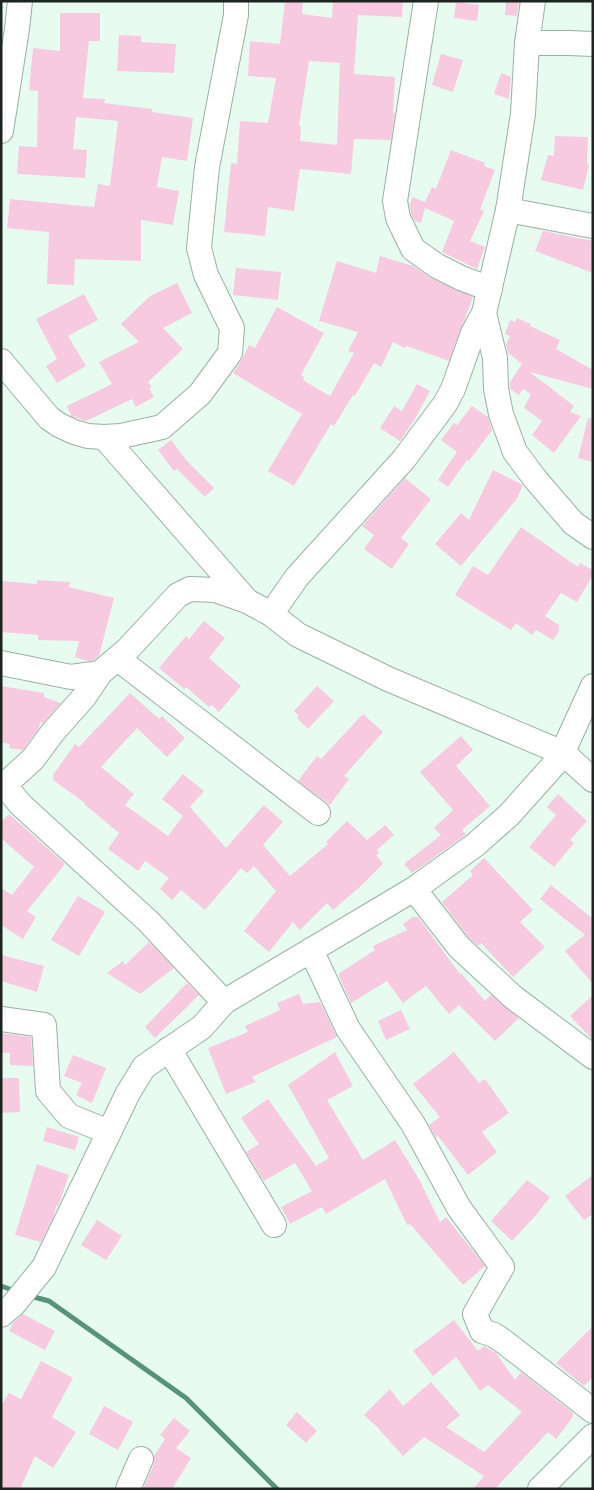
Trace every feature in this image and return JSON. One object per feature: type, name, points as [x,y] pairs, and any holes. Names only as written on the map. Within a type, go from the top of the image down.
[{"type":"street","points":[[1,131],[20,1]]},
{"type":"street","points":[[1,361],[49,418],[74,432],[88,436],[104,437],[121,436],[162,427],[200,394],[230,353],[232,328],[206,275],[199,248],[207,167],[236,15],[236,1]]},
{"type":"street","points":[[426,1],[395,202],[398,218],[413,249],[437,266],[490,289]]},
{"type":"street","points":[[271,614],[297,577],[404,459],[454,389],[473,333],[484,313],[508,210],[522,114],[527,43],[533,1]]},
{"type":"street","points":[[527,43],[593,44]]},
{"type":"street","points":[[508,210],[593,226]]},
{"type":"street","points":[[484,313],[495,358],[496,389],[501,414],[515,452],[573,523],[593,537]]},
{"type":"street","points":[[104,437],[247,601]]},
{"type":"street","points":[[224,1002],[149,922],[3,787],[33,759],[53,732],[109,666],[178,595],[190,589],[214,590],[247,601],[271,614],[298,635],[388,680],[563,753],[593,780]]},
{"type":"street","points":[[1,663],[70,677],[109,666]]},
{"type":"street","points":[[109,666],[318,813]]},
{"type":"street","points":[[70,677],[84,696]]},
{"type":"street","points":[[1,1315],[13,1305],[44,1267],[132,1084],[144,1067],[202,1027],[224,1002],[414,889],[475,845],[509,815],[563,753],[593,686]]},
{"type":"street","points":[[414,889],[459,947],[513,997],[593,1058]]},
{"type":"street","points":[[312,950],[348,1029],[413,1124],[459,1208],[502,1267],[475,1314],[482,1331],[494,1335],[593,1411]]},
{"type":"street","points":[[1,1019],[44,1025],[48,1091],[69,1116],[109,1132]]},
{"type":"street","points":[[169,1049],[274,1225]]},
{"type":"street","points":[[540,1489],[593,1436]]},
{"type":"street","points":[[128,1489],[141,1459]]},
{"type":"building","points":[[285,1],[303,1],[302,14],[332,18],[333,1],[403,1],[402,17],[358,15],[354,74],[395,77],[393,113],[395,113],[391,140],[354,139],[351,174],[300,169],[294,211],[268,207],[265,236],[224,232],[231,163],[237,164],[240,121],[268,123],[276,78],[248,76],[250,41],[280,44]],"holes":[[[309,61],[340,63],[337,145],[300,141],[301,126],[299,126]]]},
{"type":"building","points":[[506,1],[519,1],[517,16],[505,15]]},
{"type":"building","points":[[456,2],[479,5],[477,21],[454,18]]},
{"type":"building","points":[[60,13],[100,13],[100,41],[89,41],[83,98],[105,99],[104,103],[152,109],[152,112],[193,118],[187,161],[162,157],[157,187],[179,191],[173,225],[141,220],[141,261],[75,259],[74,285],[47,284],[49,232],[7,228],[10,199],[94,207],[98,184],[110,186],[118,121],[76,117],[73,149],[87,150],[85,178],[17,174],[19,146],[37,147],[38,91],[29,90],[33,48],[60,51]]},
{"type":"building","points":[[119,35],[141,36],[141,42],[176,44],[174,73],[117,71]]},
{"type":"building","points":[[441,54],[463,60],[453,92],[432,85]]},
{"type":"building","points":[[501,73],[511,77],[509,99],[494,94]]},
{"type":"building","points":[[555,136],[588,137],[587,164],[589,165],[583,190],[541,180],[548,155],[554,156]]},
{"type":"building","points":[[451,150],[485,163],[484,166],[495,170],[480,209],[484,211],[470,241],[485,247],[477,269],[442,252],[454,221],[425,208],[421,223],[415,221],[411,214],[410,205],[412,197],[425,202],[432,187],[436,189]]},
{"type":"building","points":[[543,231],[593,241],[593,273],[535,251]]},
{"type":"building","points":[[380,256],[413,266],[431,278],[473,297],[449,361],[407,346],[405,348],[393,342],[381,367],[374,363],[355,396],[353,395],[334,426],[331,424],[294,486],[268,471],[302,414],[233,373],[249,345],[255,348],[277,307],[324,333],[301,375],[304,377],[303,380],[330,396],[354,353],[348,351],[358,332],[319,321],[337,261],[376,273]]},
{"type":"building","points":[[236,268],[281,272],[278,300],[233,295]]},
{"type":"building","points":[[177,283],[192,313],[163,328],[183,349],[148,382],[152,387],[149,388],[154,397],[136,407],[132,399],[86,421],[71,416],[67,406],[112,384],[99,362],[139,342],[121,324],[150,296]]},
{"type":"building","points":[[84,294],[98,320],[68,336],[86,366],[57,383],[46,366],[57,359],[36,319]]},
{"type":"building","points":[[517,318],[560,340],[556,349],[593,370],[593,389],[530,372],[574,406],[570,412],[581,416],[554,453],[532,435],[542,421],[524,408],[531,394],[523,389],[519,395],[510,389],[510,382],[522,364],[508,353],[506,345],[510,336],[505,334],[510,320],[515,322]]},
{"type":"building","points":[[417,384],[430,391],[415,419],[400,441],[380,428],[394,406],[402,411]]},
{"type":"building","points":[[472,406],[488,417],[492,430],[448,487],[438,480],[457,452],[441,440],[454,423],[457,425]]},
{"type":"building","points":[[588,418],[593,419],[593,462],[578,458]]},
{"type":"building","points":[[171,440],[187,461],[214,488],[205,497],[177,469],[174,471],[158,450]]},
{"type":"building","points":[[493,470],[523,485],[516,500],[461,566],[435,544],[461,513],[469,520]]},
{"type":"building","points":[[405,478],[431,499],[401,538],[409,544],[392,569],[364,549],[374,535],[362,526]]},
{"type":"building","points":[[521,527],[578,567],[580,563],[593,570],[593,575],[577,602],[561,593],[545,616],[559,625],[559,631],[553,640],[536,630],[532,635],[516,623],[511,630],[455,595],[473,566],[488,575]]},
{"type":"building","points":[[37,580],[70,582],[69,587],[114,598],[99,656],[94,660],[88,661],[75,657],[79,641],[38,640],[38,635],[1,632],[1,581],[37,584]]},
{"type":"building","points":[[204,621],[225,638],[209,658],[241,686],[219,712],[212,705],[209,707],[186,687],[184,689],[159,668],[186,636],[189,639]]},
{"type":"building","points":[[1,686],[44,693],[44,697],[61,703],[43,723],[40,722],[39,728],[23,750],[9,748],[10,744],[1,742]]},
{"type":"building","points":[[317,686],[334,701],[308,729],[297,718],[299,716],[294,711]]},
{"type":"building","points":[[130,693],[159,719],[162,716],[185,738],[167,757],[137,728],[101,767],[134,794],[125,805],[168,836],[183,816],[162,799],[183,774],[204,791],[190,807],[226,848],[264,805],[283,822],[263,845],[290,876],[328,844],[326,842],[347,821],[367,840],[385,825],[394,835],[377,850],[379,853],[376,855],[383,864],[362,885],[333,910],[327,903],[300,930],[293,922],[269,952],[244,931],[276,891],[254,866],[247,873],[241,868],[205,910],[181,890],[172,900],[160,889],[169,878],[145,861],[138,871],[108,849],[119,833],[85,803],[53,780],[53,775],[75,744],[79,747]]},
{"type":"building","points":[[363,714],[383,732],[344,776],[349,779],[330,805],[298,781],[317,756],[321,759]]},
{"type":"building","points":[[461,736],[473,750],[456,766],[490,806],[462,830],[466,834],[464,836],[412,873],[404,864],[441,835],[434,828],[453,810],[420,772]]},
{"type":"building","points":[[558,794],[587,821],[570,840],[574,843],[554,867],[529,847],[556,815],[547,807]]},
{"type":"building","points":[[9,814],[65,864],[27,911],[36,917],[23,939],[1,925],[1,888],[12,895],[34,867],[1,838],[1,822]]},
{"type":"building","points":[[484,858],[533,910],[520,922],[545,947],[513,977],[481,943],[478,946],[469,938],[442,902],[473,875],[470,871]]},
{"type":"building","points":[[551,885],[593,919],[593,984],[565,951],[585,935],[540,899]]},
{"type":"building","points":[[78,896],[105,912],[79,956],[51,940]]},
{"type":"building","points":[[413,917],[418,917],[460,974],[485,1001],[491,995],[519,1018],[495,1041],[459,1005],[449,1014],[426,986],[403,1003],[387,981],[351,1003],[338,974],[375,950],[373,946],[407,930],[403,924]]},
{"type":"building","points":[[149,942],[174,968],[140,994],[107,973],[123,961],[125,965]]},
{"type":"building","points":[[1,955],[44,966],[37,992],[1,981]]},
{"type":"building","points":[[187,983],[199,995],[155,1038],[145,1027]]},
{"type":"building","points":[[299,994],[303,1004],[320,1002],[337,1037],[252,1077],[256,1082],[226,1094],[208,1048],[248,1032],[245,1026],[280,1010],[277,1003]]},
{"type":"building","points":[[593,995],[593,1040],[570,1016]]},
{"type":"building","points":[[401,1010],[410,1029],[386,1040],[378,1021]]},
{"type":"building","points":[[1,1033],[31,1037],[33,1066],[10,1065],[10,1053],[1,1053]]},
{"type":"building","points":[[335,1052],[353,1086],[327,1100],[363,1160],[395,1140],[420,1181],[440,1222],[446,1217],[485,1266],[463,1285],[410,1224],[407,1225],[385,1179],[326,1214],[322,1207],[290,1224],[281,1207],[312,1191],[295,1163],[264,1181],[246,1152],[259,1144],[241,1118],[268,1099],[316,1166],[329,1158],[288,1085]]},
{"type":"building","points":[[454,1052],[479,1083],[485,1079],[509,1113],[482,1132],[497,1152],[468,1175],[438,1136],[436,1138],[429,1125],[440,1117],[413,1084]]},
{"type":"building","points":[[73,1055],[106,1068],[92,1103],[76,1095],[82,1083],[64,1076]]},
{"type":"building","points":[[1,1078],[19,1078],[20,1112],[1,1113]]},
{"type":"building","points":[[47,1127],[79,1137],[75,1150],[43,1141]]},
{"type":"building","points":[[37,1164],[69,1175],[59,1204],[56,1206],[53,1218],[41,1242],[15,1235]]},
{"type":"building","points":[[593,1175],[593,1214],[584,1220],[565,1196]]},
{"type":"building","points":[[527,1180],[550,1197],[512,1241],[491,1221]]},
{"type":"building","points":[[97,1220],[122,1236],[106,1260],[81,1245]]},
{"type":"building","points":[[23,1314],[55,1331],[45,1350],[9,1331],[13,1323]]},
{"type":"building","points":[[454,1320],[478,1351],[484,1346],[496,1353],[515,1380],[521,1372],[573,1413],[573,1417],[556,1439],[548,1432],[495,1489],[473,1489],[484,1476],[424,1437],[403,1456],[364,1415],[390,1389],[403,1406],[431,1382],[460,1415],[446,1427],[484,1452],[522,1412],[488,1385],[480,1391],[456,1357],[433,1376],[413,1351]]},
{"type":"building","points":[[593,1326],[593,1377],[584,1386],[556,1363]]},
{"type":"building","points":[[41,1361],[73,1378],[52,1417],[76,1432],[53,1468],[35,1456],[20,1489],[1,1489],[1,1406],[9,1393],[21,1399]]},
{"type":"building","points":[[104,1406],[133,1422],[118,1450],[89,1434]]},
{"type":"building","points":[[297,1412],[317,1431],[306,1443],[286,1425]]},
{"type":"building","points":[[174,1418],[190,1431],[176,1448],[191,1458],[172,1489],[143,1489],[154,1464],[154,1456],[165,1439],[160,1435]]},
{"type":"waterway","points":[[1,1286],[15,1291]]},
{"type":"waterway","points":[[30,1296],[49,1301],[186,1398],[277,1489]]}]
